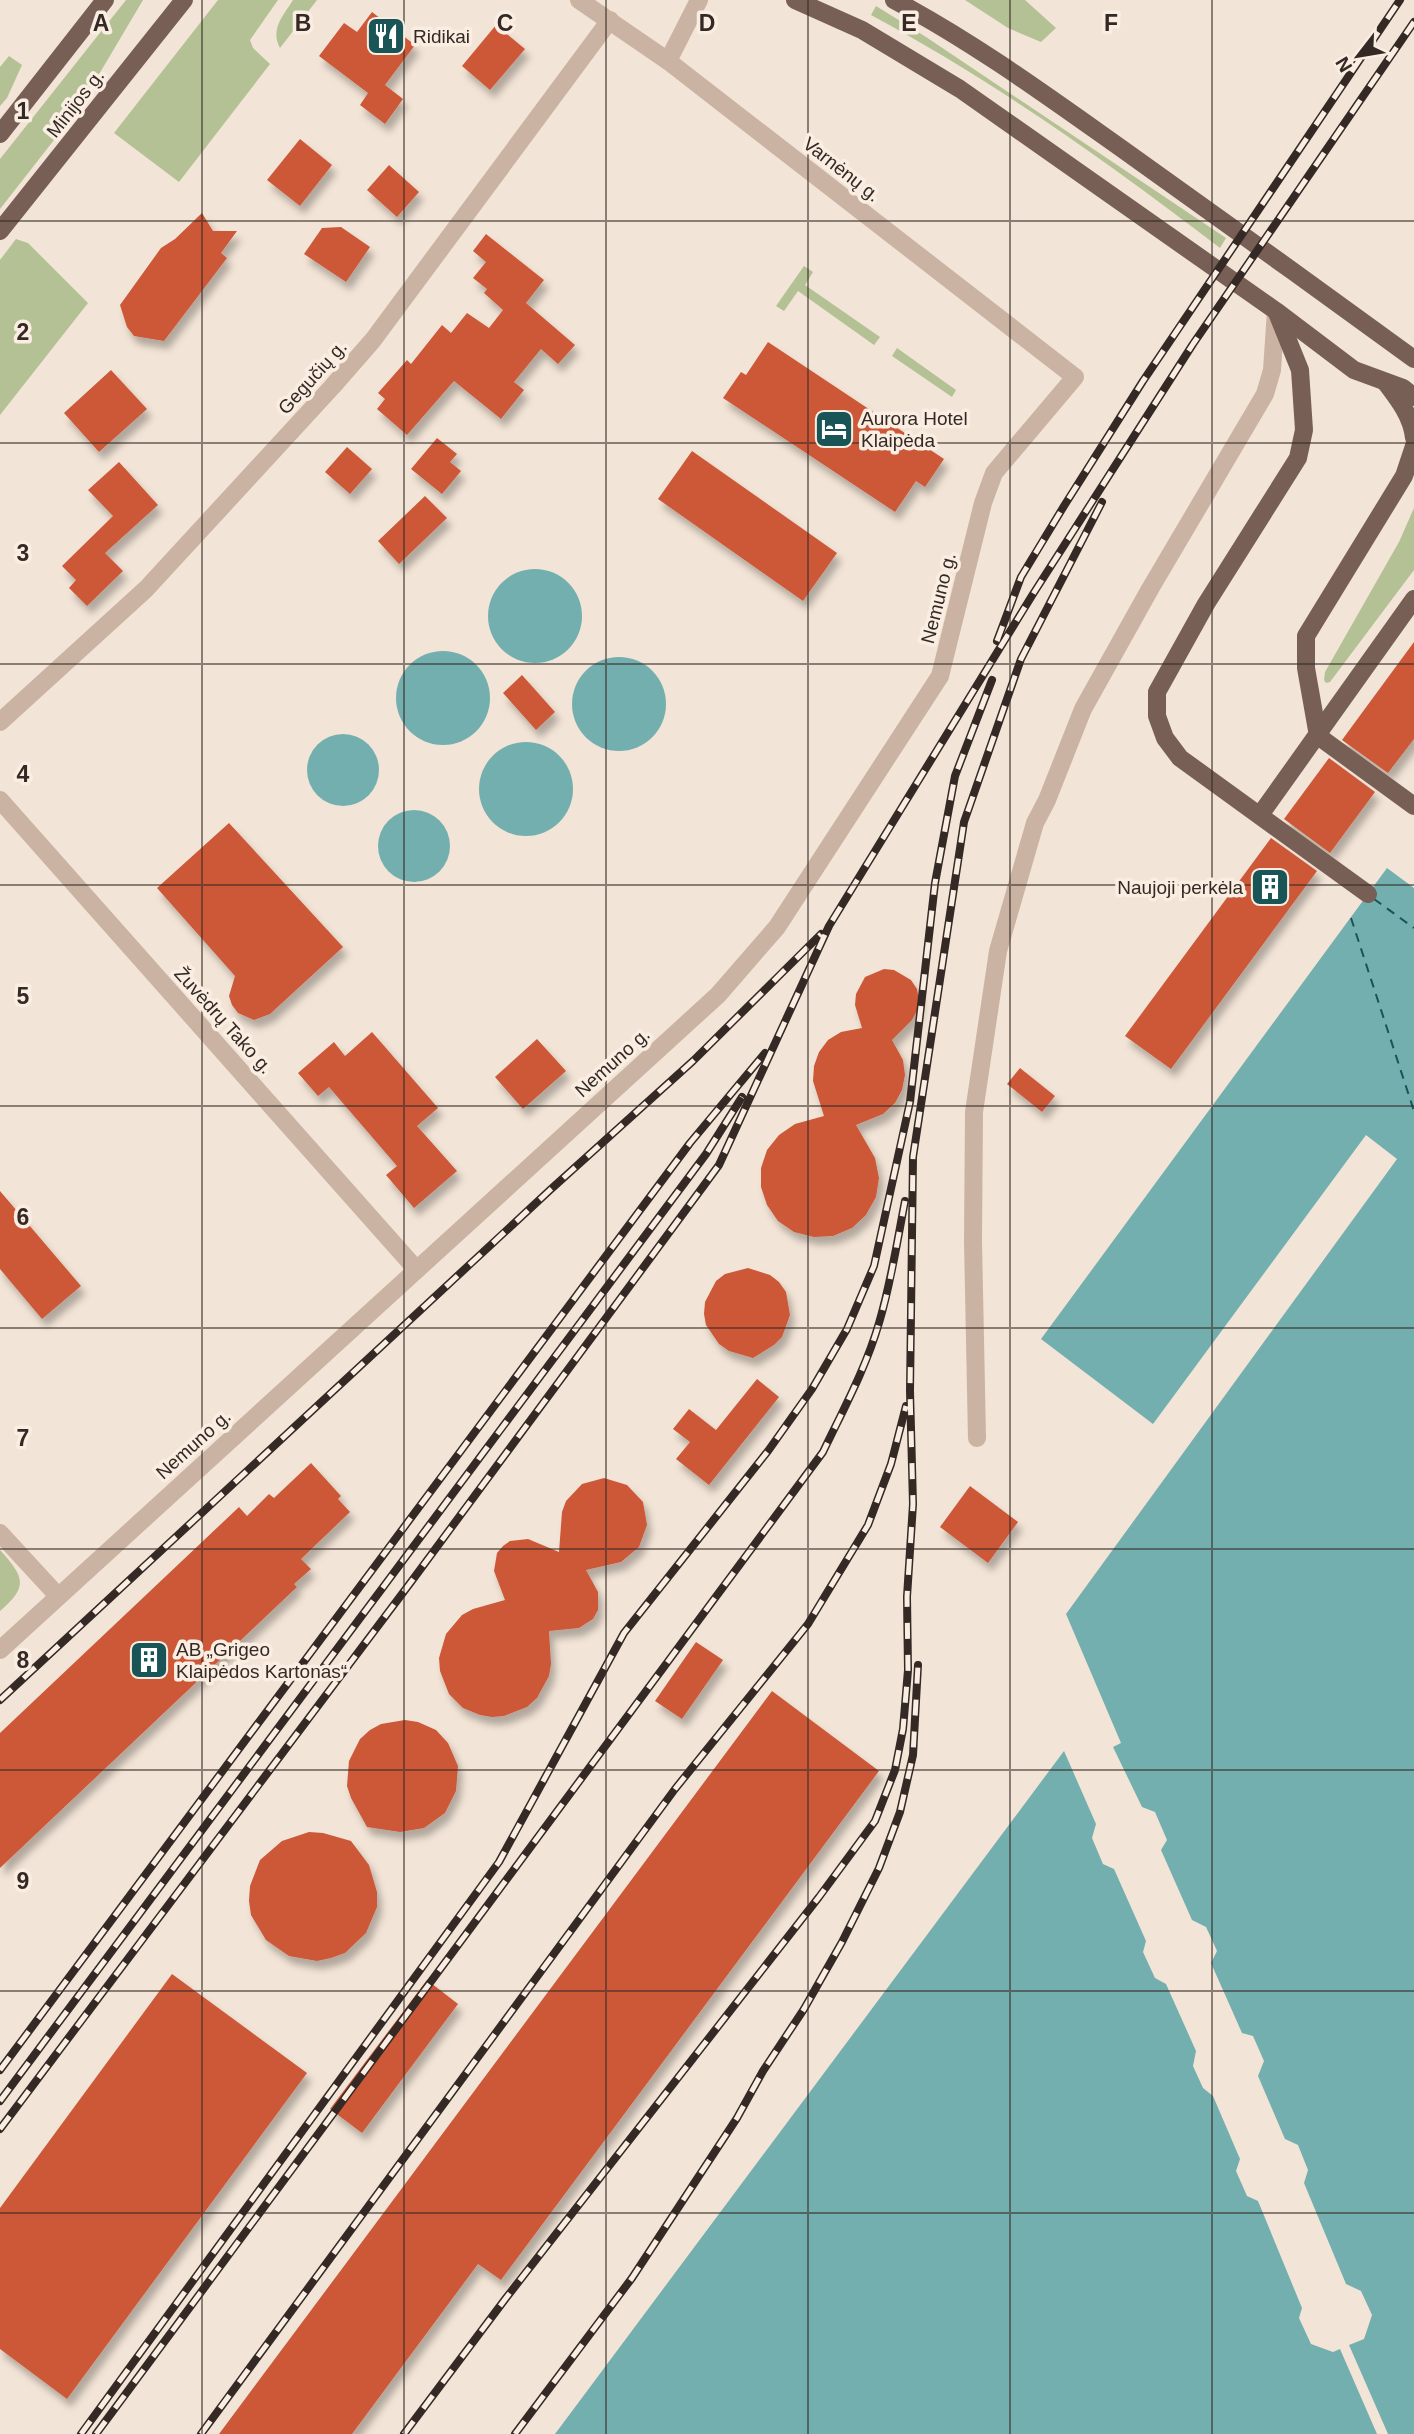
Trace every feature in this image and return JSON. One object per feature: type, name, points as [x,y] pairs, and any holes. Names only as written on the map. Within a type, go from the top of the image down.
[{"type":"main road","name":"Minijos g.","points":[[0,134],[105,0]]},
{"type":"main road","name":"Minijos g.","points":[[0,231],[184,0]]},
{"type":"main road","points":[[795,0],[862,30],[960,89],[1276,311],[1353,370],[1403,388],[1414,397]]},
{"type":"main road","points":[[894,0],[927,18],[1069,112],[1272,254],[1414,359]]},
{"type":"main road","points":[[1276,311],[1300,370],[1304,430],[1298,458],[1206,604],[1157,692],[1157,716],[1165,738],[1180,758],[1368,894]]},
{"type":"main road","points":[[1384,380],[1400,400],[1413,426],[1414,438]]},
{"type":"main road","points":[[1414,446],[1404,476],[1306,635],[1306,668],[1318,736],[1414,806]]},
{"type":"main road","points":[[1260,815],[1414,598]]},
{"type":"street","name":"Varnėnų g.","points":[[579,0],[668,61],[1075,377]]},
{"type":"street","points":[[668,61],[699,0]]},
{"type":"street","name":"Gegučių g.","points":[[0,722],[146,589],[373,340],[610,20]]},
{"type":"street","points":[[976,1438],[974,1112],[998,951],[1035,823],[1047,800],[1083,709],[1265,394],[1272,370],[1276,311]]},
{"type":"street","name":"Nemuno g.","points":[[0,1650],[718,995],[777,927],[940,676],[983,503],[994,473],[1075,377]]},
{"type":"street","name":"Žuvėdrų Tako g.","points":[[0,800],[416,1269]]},
{"type":"street","points":[[0,1532],[58,1596]]},
{"type":"green space","points":[[126,0],[143,0],[79,108],[0,209],[0,159]]},
{"type":"green space","points":[[218,0],[278,0],[250,40],[253,48],[270,64],[179,182],[114,133]]},
{"type":"green space","points":[[293,0],[317,0],[280,48],[277,29]]},
{"type":"green space","points":[[965,0],[1025,0],[1056,28],[1041,42],[1008,28]]},
{"type":"green space","points":[[876,6],[1226,238],[1220,248],[1050,124],[962,67],[871,15]]},
{"type":"green space","points":[[9,56],[22,65],[7,98],[0,106],[0,67]]},
{"type":"green space","points":[[16,239],[28,243],[88,303],[0,415],[0,260]]},
{"type":"green space","points":[[804,266],[813,272],[805,285],[880,337],[874,345],[798,291],[784,311],[776,306]]},
{"type":"green space","points":[[897,348],[956,390],[952,397],[892,356]]},
{"type":"green space","points":[[1414,508],[1414,570],[1330,682],[1326,683],[1325,672],[1399,542]]},
{"type":"green space","points":[[0,1550],[14,1567],[20,1581],[16,1595],[0,1611]]},
{"type":"water","points":[[535,569],[553,573],[568,583],[578,598],[582,616],[578,634],[568,649],[553,659],[535,663],[517,659],[502,649],[492,634],[488,616],[492,598],[502,583],[517,573]]},
{"type":"water","points":[[443,651],[461,655],[476,665],[486,680],[490,698],[486,716],[476,731],[461,741],[443,745],[425,741],[410,731],[400,716],[396,698],[400,680],[410,665],[425,655]]},
{"type":"water","points":[[619,657],[637,661],[652,671],[662,686],[666,704],[662,722],[652,737],[637,747],[619,751],[601,747],[586,737],[576,722],[572,704],[576,686],[586,671],[601,661]]},
{"type":"water","points":[[343,734],[363,740],[373,750],[379,770],[373,790],[363,800],[343,806],[323,800],[313,790],[307,770],[313,750],[323,740]]},
{"type":"water","points":[[526,742],[544,746],[559,756],[569,771],[573,789],[569,807],[559,822],[544,832],[526,836],[508,832],[493,822],[483,807],[479,789],[483,771],[493,756],[508,746]]},
{"type":"water","points":[[414,810],[434,816],[444,826],[450,846],[444,866],[434,876],[414,882],[394,876],[384,866],[378,846],[384,826],[394,816]]},
{"type":"water","points":[[1387,868],[1414,888],[1414,2434],[1388,2434],[1349,2345],[1364,2339],[1372,2315],[1361,2291],[1346,2284],[1304,2183],[1308,2170],[1298,2145],[1285,2139],[1258,2076],[1264,2061],[1253,2036],[1242,2033],[1211,1963],[1217,1951],[1206,1927],[1192,1920],[1161,1850],[1167,1840],[1155,1812],[1142,1807],[1113,1747],[1121,1743],[1066,1614],[1397,1159],[1366,1135],[1153,1424],[1041,1339]]},
{"type":"water","points":[[1064,1751],[1096,1824],[1092,1838],[1103,1864],[1114,1869],[1146,1941],[1143,1952],[1155,1978],[1166,1984],[1196,2051],[1193,2066],[1203,2088],[1213,2096],[1240,2159],[1236,2171],[1247,2196],[1258,2201],[1302,2308],[1299,2318],[1311,2344],[1333,2352],[1340,2349],[1377,2434],[555,2434]]},
{"type":"building","points":[[372,12],[415,45],[385,85],[403,99],[385,124],[360,105],[368,93],[319,56],[344,23],[357,32]]},
{"type":"building","points":[[496,25],[525,49],[490,90],[462,66]]},
{"type":"building","points":[[300,139],[332,165],[300,206],[267,180]]},
{"type":"building","points":[[389,165],[419,192],[397,217],[367,190]]},
{"type":"building","points":[[202,213],[213,231],[237,231],[221,253],[227,258],[164,341],[134,336],[127,327],[120,305],[161,248],[175,239]]},
{"type":"building","points":[[341,227],[370,247],[346,282],[304,254],[322,228]]},
{"type":"building","points":[[486,234],[544,280],[526,303],[575,345],[558,364],[541,349],[514,382],[524,390],[501,419],[454,381],[407,435],[377,409],[385,399],[378,393],[407,360],[411,364],[442,325],[451,333],[467,313],[489,328],[503,310],[484,293],[487,289],[473,278],[486,262],[473,251]]},
{"type":"building","name":"Aurora Hotel Klaipėda","points":[[768,342],[944,459],[925,487],[916,481],[895,512],[723,398],[741,372],[746,375]]},
{"type":"building","points":[[111,370],[147,409],[99,452],[64,413]]},
{"type":"building","points":[[437,438],[457,454],[450,462],[461,471],[442,494],[411,469]]},
{"type":"building","points":[[347,447],[372,469],[350,494],[325,472]]},
{"type":"building","points":[[692,451],[837,553],[803,601],[658,499]]},
{"type":"building","points":[[119,462],[158,505],[105,553],[123,571],[87,606],[69,588],[76,580],[62,566],[113,516],[88,490]]},
{"type":"building","points":[[425,496],[447,518],[399,564],[378,541]]},
{"type":"building","points":[[1414,642],[1414,739],[1388,773],[1342,740]]},
{"type":"building","points":[[522,675],[555,712],[536,730],[503,693]]},
{"type":"building","points":[[1329,758],[1375,792],[1330,853],[1284,819]]},
{"type":"building","points":[[229,823],[343,947],[270,1014],[254,1020],[238,1013],[232,1005],[229,996],[235,976],[157,888]]},
{"type":"building","points":[[1271,838],[1317,871],[1171,1069],[1125,1036]]},
{"type":"building","points":[[884,969],[894,970],[911,980],[917,989],[919,1000],[912,1020],[892,1040],[903,1060],[905,1075],[902,1090],[895,1103],[883,1114],[856,1125],[875,1158],[879,1178],[876,1197],[866,1215],[852,1228],[833,1236],[814,1237],[794,1232],[778,1221],[767,1205],[761,1187],[761,1168],[767,1150],[779,1135],[795,1124],[824,1116],[813,1081],[819,1052],[828,1040],[841,1032],[862,1028],[855,1005],[856,994],[865,977]]},
{"type":"building","points":[[372,1032],[438,1108],[417,1126],[457,1171],[414,1208],[386,1175],[397,1166],[329,1087],[318,1096],[298,1073],[334,1042],[345,1056]]},
{"type":"building","points":[[537,1039],[566,1071],[523,1109],[495,1077]]},
{"type":"building","points":[[1020,1068],[1055,1096],[1042,1112],[1007,1084]]},
{"type":"building","points":[[0,1191],[81,1286],[42,1319],[0,1269]]},
{"type":"building","points":[[748,1268],[770,1275],[779,1282],[786,1292],[790,1315],[782,1337],[753,1358],[729,1351],[719,1344],[706,1325],[704,1314],[705,1302],[716,1281],[725,1274]]},
{"type":"building","points":[[757,1379],[779,1397],[709,1485],[676,1459],[690,1442],[673,1429],[689,1409],[716,1430]]},
{"type":"building","name":"AB „Grigeo Klaipėdos Kartonas“","points":[[311,1463],[341,1496],[338,1499],[350,1512],[301,1559],[311,1569],[294,1584],[297,1587],[0,1868],[0,1733],[239,1507],[247,1516],[269,1494],[274,1498]]},
{"type":"building","points":[[604,1478],[627,1485],[643,1502],[647,1525],[639,1547],[621,1562],[586,1570],[598,1592],[598,1610],[593,1619],[579,1628],[549,1631],[549,1676],[537,1698],[527,1707],[504,1716],[480,1715],[463,1708],[449,1694],[440,1671],[439,1658],[446,1634],[462,1615],[505,1600],[494,1571],[497,1553],[503,1546],[510,1541],[528,1539],[559,1552],[562,1512],[566,1501],[582,1484]]},
{"type":"building","points":[[970,1486],[1018,1522],[988,1563],[940,1527]]},
{"type":"building","points":[[696,1642],[723,1660],[682,1719],[655,1701]]},
{"type":"building","points":[[772,1691],[879,1771],[501,2280],[478,2264],[352,2434],[219,2434]]},
{"type":"building","points":[[405,1720],[436,1730],[448,1743],[458,1766],[456,1791],[445,1813],[424,1828],[400,1832],[367,1827],[347,1786],[349,1761],[360,1739],[370,1730],[381,1724]]},
{"type":"building","points":[[309,1832],[351,1841],[369,1865],[377,1892],[377,1907],[366,1933],[345,1953],[317,1961],[289,1956],[266,1940],[251,1915],[249,1901],[250,1886],[260,1860],[282,1841]]},
{"type":"building","points":[[172,1974],[307,2073],[67,2399],[0,2349],[0,2208]]},
{"type":"building","points":[[427,1980],[458,2004],[362,2133],[330,2109]]},
{"type":"ferry route","points":[[1374,899],[1414,928]]},
{"type":"ferry route","points":[[1351,918],[1414,1111]]},
{"type":"railway","points":[[997,641],[1021,577],[1064,506],[1143,381],[1400,0]]},
{"type":"railway","points":[[0,2129],[411,1582],[719,1165],[829,926],[1033,594],[1193,344],[1414,22]]},
{"type":"railway","points":[[404,2434],[506,2298],[819,1897],[875,1821],[895,1770],[903,1729],[908,1670],[907,1597],[913,1504],[910,1391],[913,1157],[964,822],[1021,659],[1102,502]]},
{"type":"railway","points":[[81,2434],[499,1862],[624,1633],[768,1451],[812,1389],[847,1329],[874,1266],[910,1102],[935,883],[955,776],[992,680]]},
{"type":"railway","points":[[0,1700],[550,1190],[693,1061],[821,934]]},
{"type":"railway","points":[[0,2070],[690,1143],[765,1053]]},
{"type":"railway","points":[[0,2101],[706,1154],[742,1097]]},
{"type":"railway","points":[[96,2434],[823,1452],[854,1389],[874,1340],[887,1293],[905,1201]]},
{"type":"railway","points":[[201,2434],[675,1789],[808,1624],[868,1525],[891,1464],[906,1406]]},
{"type":"railway","points":[[515,2434],[632,2278],[737,2118],[842,1942],[879,1868],[900,1812],[913,1755],[918,1665]]},
{"type":"place","name":"Ridikai","points":[[386,36]]},
{"type":"place","name":"Aurora Hotel Klaipėda","points":[[834,429]]},
{"type":"place","name":"Naujoji perkėla","points":[[1270,887]]},
{"type":"place","name":"AB „Grigeo Klaipėdos Kartonas“","points":[[149,1660]]}]
